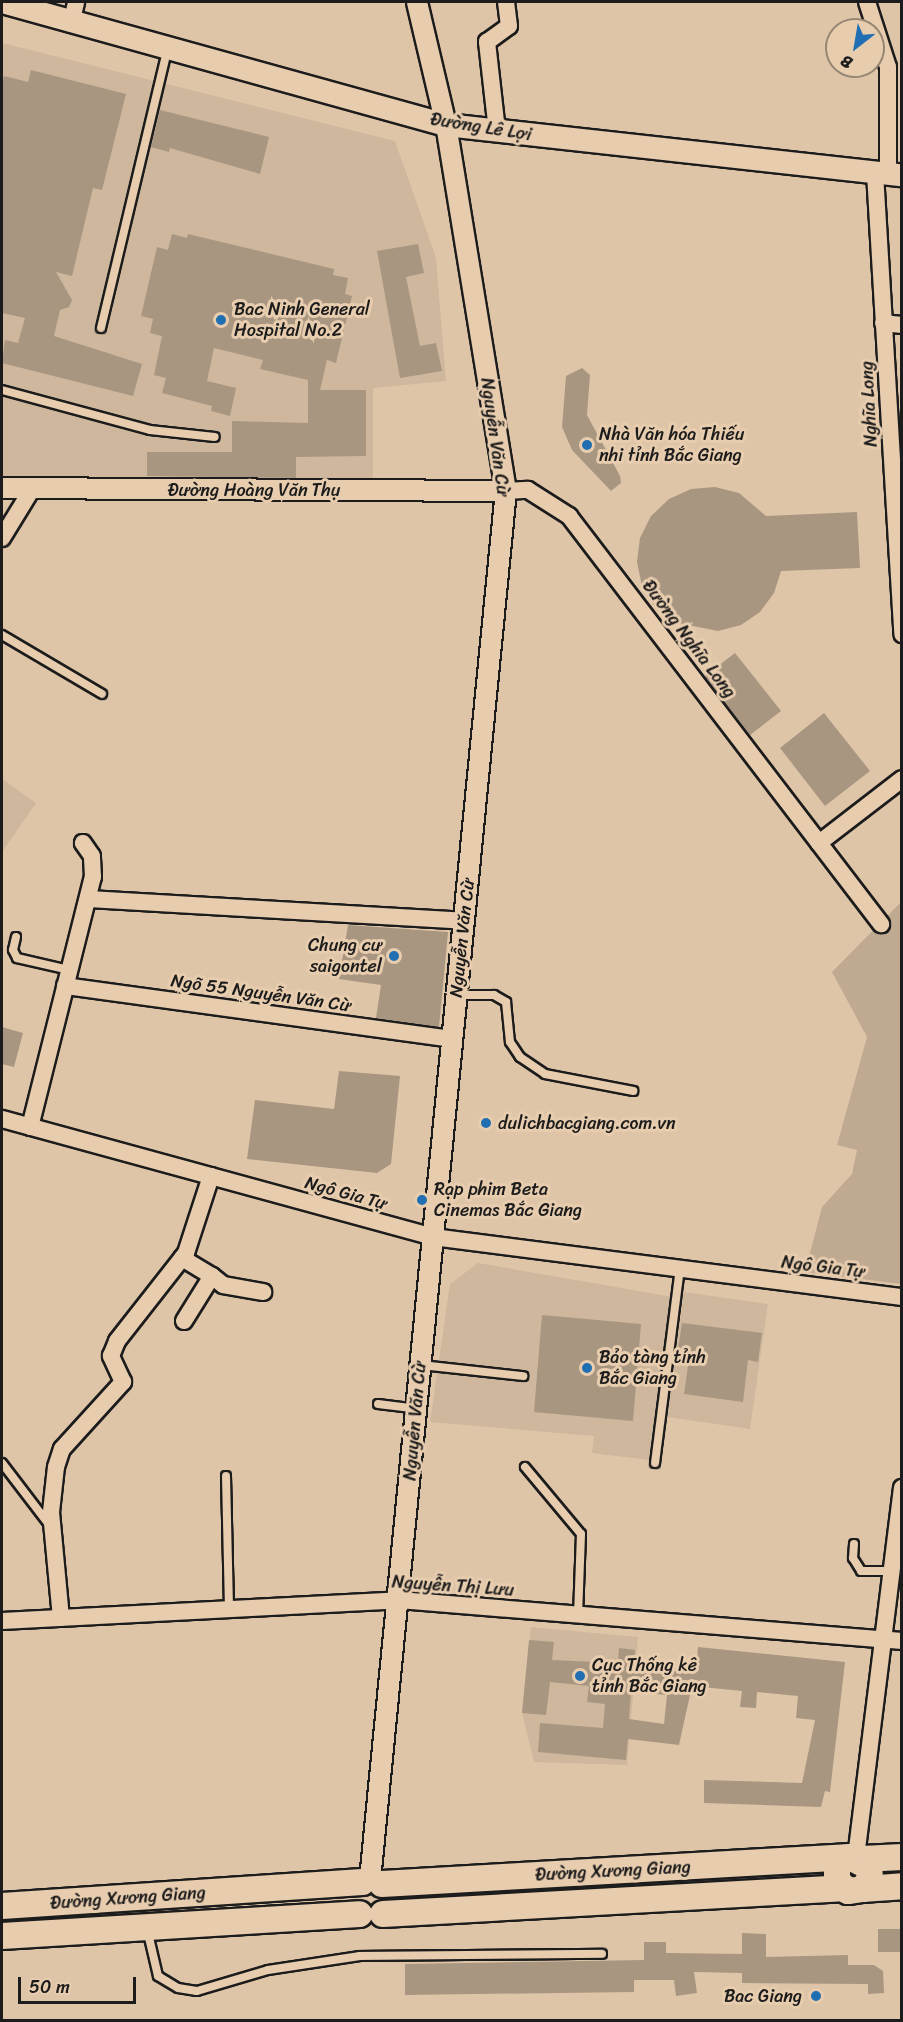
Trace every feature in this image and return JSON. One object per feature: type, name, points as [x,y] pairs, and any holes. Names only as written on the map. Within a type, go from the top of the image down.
[{"type":"main road","name":"Đường Lê Lợi","points":[[2,2],[74,11],[168,46],[446,125],[888,174]]},
{"type":"main road","name":"Đường Xương Giang","points":[[2,1906],[371,1882],[902,1857]]},
{"type":"main road","points":[[853,1888],[870,1873],[854,1858]]},
{"type":"main road","points":[[371,1882],[351,1898],[371,1914]]},
{"type":"main road","name":"Đường Xương Giang","points":[[2,1936],[902,1886]]},
{"type":"street","name":"Nguyễn Văn Cừ","points":[[371,1882],[506,491],[446,125],[417,2]]},
{"type":"street","points":[[497,131],[487,42],[509,26],[506,2]]},
{"type":"street","name":"Nghĩa Long","points":[[867,2],[888,66],[888,174],[883,323],[902,634]]},
{"type":"street","points":[[883,323],[902,325]]},
{"type":"street","name":"Đường Hoàng Văn Thụ","points":[[2,488],[506,491]]},
{"type":"street","points":[[2,538],[32,489]]},
{"type":"street","name":"Đường Nghĩa Long","points":[[506,491],[528,490],[569,516],[881,924]]},
{"type":"street","points":[[819,843],[902,780]]},
{"type":"street","points":[[30,1127],[88,899],[94,867],[83,843]]},
{"type":"street","points":[[88,899],[464,921]]},
{"type":"street","name":"Ngõ 55 Nguyễn Văn Cừ","points":[[67,978],[452,1039]]},
{"type":"street","name":"Ngô Gia Tự","points":[[2,1119],[433,1237],[902,1297]]},
{"type":"street","points":[[61,1618],[51,1488],[62,1449],[123,1382],[111,1356],[117,1341],[182,1258],[211,1176]]},
{"type":"street","points":[[182,1258],[223,1285],[263,1292]]},
{"type":"street","points":[[184,1322],[212,1276]]},
{"type":"street","points":[[854,1858],[902,1488]]},
{"type":"street","name":"Nguyễn Thị Lưu","points":[[2,1621],[399,1600],[902,1641]]},
{"type":"lane","points":[[101,328],[168,46]]},
{"type":"lane","points":[[2,390],[150,429],[215,437]]},
{"type":"lane","points":[[2,635],[102,694]]},
{"type":"lane","points":[[16,937],[13,950],[17,958],[67,978]]},
{"type":"lane","points":[[457,995],[494,995],[506,1002],[510,1042],[520,1057],[545,1074],[633,1091]]},
{"type":"lane","points":[[655,1462],[680,1269]]},
{"type":"lane","points":[[421,1365],[523,1376]]},
{"type":"lane","points":[[378,1404],[417,1409]]},
{"type":"lane","points":[[2,1463],[53,1530]]},
{"type":"lane","points":[[525,1467],[581,1534],[578,1615]]},
{"type":"lane","points":[[225,1476],[229,1609]]},
{"type":"lane","points":[[854,1544],[853,1558],[861,1571],[892,1571]]},
{"type":"lane","points":[[147,1928],[158,1976],[178,1988],[197,1991],[268,1970],[360,1956],[602,1954]]},
{"type":"shaded area","name":"Bac Ninh General Hospital No.2","points":[[2,43],[395,141],[436,258],[446,381],[373,388],[373,482],[2,477]]},
{"type":"shaded area","points":[[2,779],[36,803],[2,852]]},
{"type":"shaded area","points":[[901,902],[901,1284],[805,1272],[822,1207],[852,1174],[857,1150],[837,1145],[867,1037],[832,972]]},
{"type":"shaded area","points":[[478,1263],[673,1297],[649,1460],[592,1453],[594,1436],[430,1422],[450,1284]]},
{"type":"shaded area","points":[[684,1292],[768,1304],[750,1429],[667,1417]]},
{"type":"shaded area","name":"Cục Thống kê tỉnh Bắc Giang","points":[[531,1627],[638,1637],[627,1765],[534,1762],[522,1713]]},
{"type":"building","points":[[31,70],[126,94],[102,190],[93,188],[72,276],[56,272],[72,300],[69,307],[60,310],[54,336],[142,364],[133,396],[2,363],[5,340],[18,343],[25,318],[2,313],[2,85],[4,76],[28,82]]},
{"type":"building","points":[[160,110],[269,137],[260,174],[170,148],[169,152],[151,147]]},
{"type":"building","points":[[172,234],[187,238],[188,234],[334,269],[333,275],[348,278],[345,294],[352,296],[336,363],[327,360],[320,390],[366,390],[366,456],[296,457],[296,478],[147,476],[147,452],[232,452],[232,421],[308,423],[308,380],[260,369],[263,360],[214,348],[207,381],[236,388],[230,416],[211,411],[212,406],[162,393],[166,378],[154,375],[162,336],[150,333],[153,319],[141,316],[157,247],[168,250]]},
{"type":"building","points":[[418,244],[424,273],[406,277],[420,346],[436,343],[442,371],[400,378],[377,251]]},
{"type":"building","points":[[582,368],[590,375],[587,415],[620,476],[621,483],[611,491],[572,450],[562,427],[566,376]]},
{"type":"building","points":[[715,487],[739,493],[766,516],[857,512],[860,568],[781,571],[774,593],[760,612],[741,625],[718,631],[673,622],[655,607],[642,586],[637,562],[640,538],[651,516],[669,499],[691,489]]},
{"type":"building","points":[[735,653],[781,711],[750,735],[705,676]]},
{"type":"building","points":[[824,713],[870,771],[825,806],[780,748]]},
{"type":"building","name":"Chung cư saigontel","points":[[348,925],[448,932],[439,1027],[376,1018],[381,985],[339,979]]},
{"type":"building","points":[[2,1027],[23,1033],[14,1067],[2,1064]]},
{"type":"building","points":[[339,1071],[400,1076],[391,1164],[377,1173],[247,1159],[255,1100],[334,1109]]},
{"type":"building","name":"Bảo tàng tỉnh Bắc Giang","points":[[542,1315],[641,1324],[633,1421],[534,1412]]},
{"type":"building","points":[[682,1323],[762,1333],[758,1362],[748,1360],[743,1402],[684,1394],[690,1352],[678,1350]]},
{"type":"building","points":[[529,1640],[554,1642],[552,1660],[618,1663],[619,1648],[635,1650],[634,1666],[696,1673],[698,1647],[845,1662],[830,1792],[825,1791],[821,1807],[704,1803],[704,1780],[802,1783],[815,1720],[796,1718],[798,1696],[757,1692],[756,1708],[740,1707],[742,1691],[692,1686],[679,1745],[628,1739],[626,1760],[538,1752],[540,1723],[603,1728],[605,1704],[587,1702],[589,1686],[550,1682],[546,1715],[522,1713]],"holes":[[[631,1692],[667,1695],[664,1724],[629,1719]]]},
{"type":"building","points":[[878,1929],[902,1929],[902,1952],[878,1952]]},
{"type":"building","points":[[742,1933],[766,1934],[766,1957],[848,1955],[848,1965],[874,1965],[883,1971],[884,1993],[868,1994],[868,1984],[742,1983],[742,1973],[694,1972],[697,1993],[676,1996],[674,1980],[634,1980],[634,1992],[405,1995],[405,1964],[644,1960],[644,1942],[666,1942],[666,1953],[742,1954]]},
{"type":"place","name":"Bac Ninh General Hospital No.2","points":[[221,320]]},
{"type":"place","name":"Nhà Văn hóa Thiếu nhi tỉnh Bắc Giang","points":[[587,445]]},
{"type":"place","name":"Chung cư saigontel","points":[[394,956]]},
{"type":"place","name":"dulichbacgiang.com.vn","points":[[486,1123]]},
{"type":"place","name":"Rạp phim Beta Cinemas Bắc Giang","points":[[422,1200]]},
{"type":"place","name":"Bảo tàng tỉnh Bắc Giang","points":[[587,1368]]},
{"type":"place","name":"Cục Thống kê tỉnh Bắc Giang","points":[[580,1676]]},
{"type":"place","name":"Bac Giang","points":[[816,1996]]}]
